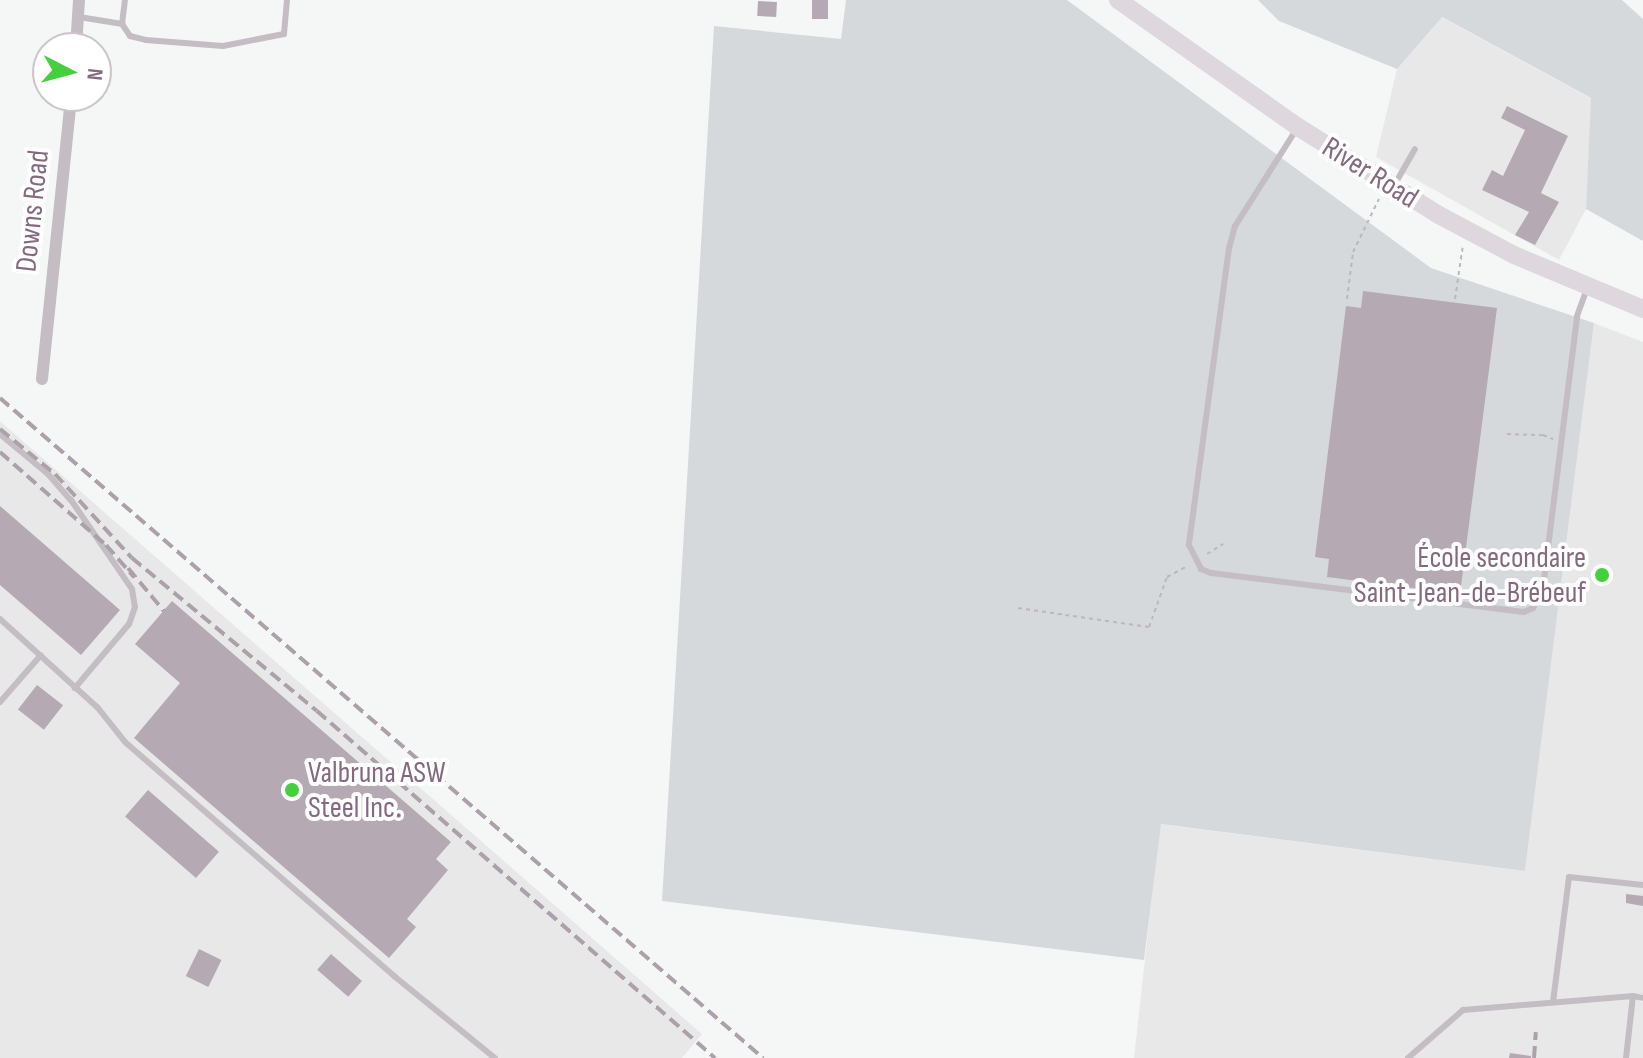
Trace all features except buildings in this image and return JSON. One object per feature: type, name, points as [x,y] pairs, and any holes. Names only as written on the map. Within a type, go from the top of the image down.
[{"type":"street","points":[[78,32],[79,0]]},
{"type":"street","name":"River Road","points":[[1118,0],[1298,127],[1390,186],[1465,230],[1587,288],[1643,309]]},
{"type":"street","name":"Downs Road","points":[[42,379],[69,112]]},
{"type":"lane","points":[[125,0],[122,24],[130,36],[223,46],[284,34],[287,0]]},
{"type":"lane","points":[[79,17],[122,24]]},
{"type":"lane","points":[[1298,127],[1235,226],[1229,248],[1189,545],[1195,563],[1211,573],[1524,612],[1540,600],[1577,316],[1587,288]]},
{"type":"lane","points":[[1390,186],[1415,149]]},
{"type":"lane","points":[[0,434],[48,474],[71,500],[132,589],[135,607],[129,624],[75,688]]},
{"type":"lane","points":[[0,619],[98,708],[125,742],[394,976],[495,1058]]},
{"type":"lane","points":[[0,702],[41,655]]},
{"type":"lane","points":[[1553,1002],[1569,877],[1643,885]]},
{"type":"lane","points":[[1626,1058],[1633,996]]},
{"type":"lane","points":[[1408,1058],[1463,1010],[1633,996],[1643,998]]},
{"type":"path","points":[[1347,299],[1353,252],[1390,186]]},
{"type":"path","points":[[1455,299],[1465,230]]},
{"type":"path","points":[[1507,434],[1543,435],[1561,443]]},
{"type":"path","points":[[1018,608],[1149,627],[1167,577],[1223,544]]},
{"type":"shaded area","points":[[846,0],[1067,0],[1431,268],[1594,323],[1525,871],[1161,824],[1144,960],[662,901],[714,26],[841,39]]},
{"type":"shaded area","points":[[1258,0],[1622,0],[1643,19],[1643,241],[1586,209],[1591,98],[1442,17],[1397,69],[1279,21]]},
{"type":"shaded area","points":[[1441,17],[1592,99],[1586,209],[1559,260],[1376,157],[1397,69]]},
{"type":"shaded area","points":[[1594,323],[1643,342],[1643,1058],[1134,1058],[1160,824],[1525,871]]},
{"type":"shaded area","points":[[0,421],[702,1034],[682,1058],[0,1058]]},
{"type":"railway","points":[[0,398],[763,1058]]},
{"type":"railway","points":[[0,429],[55,474],[132,558],[317,711],[715,1058]]},
{"type":"railway","points":[[0,452],[106,545],[134,577]]},
{"type":"railway","points":[[128,568],[164,611]]},
{"type":"railway","points":[[1534,1058],[1536,1032]]},
{"type":"place","name":"École secondaire Saint-Jean-de-Brébeuf","points":[[1602,575]]},
{"type":"place","name":"Valbruna ASW Steel Inc.","points":[[292,790]]}]
